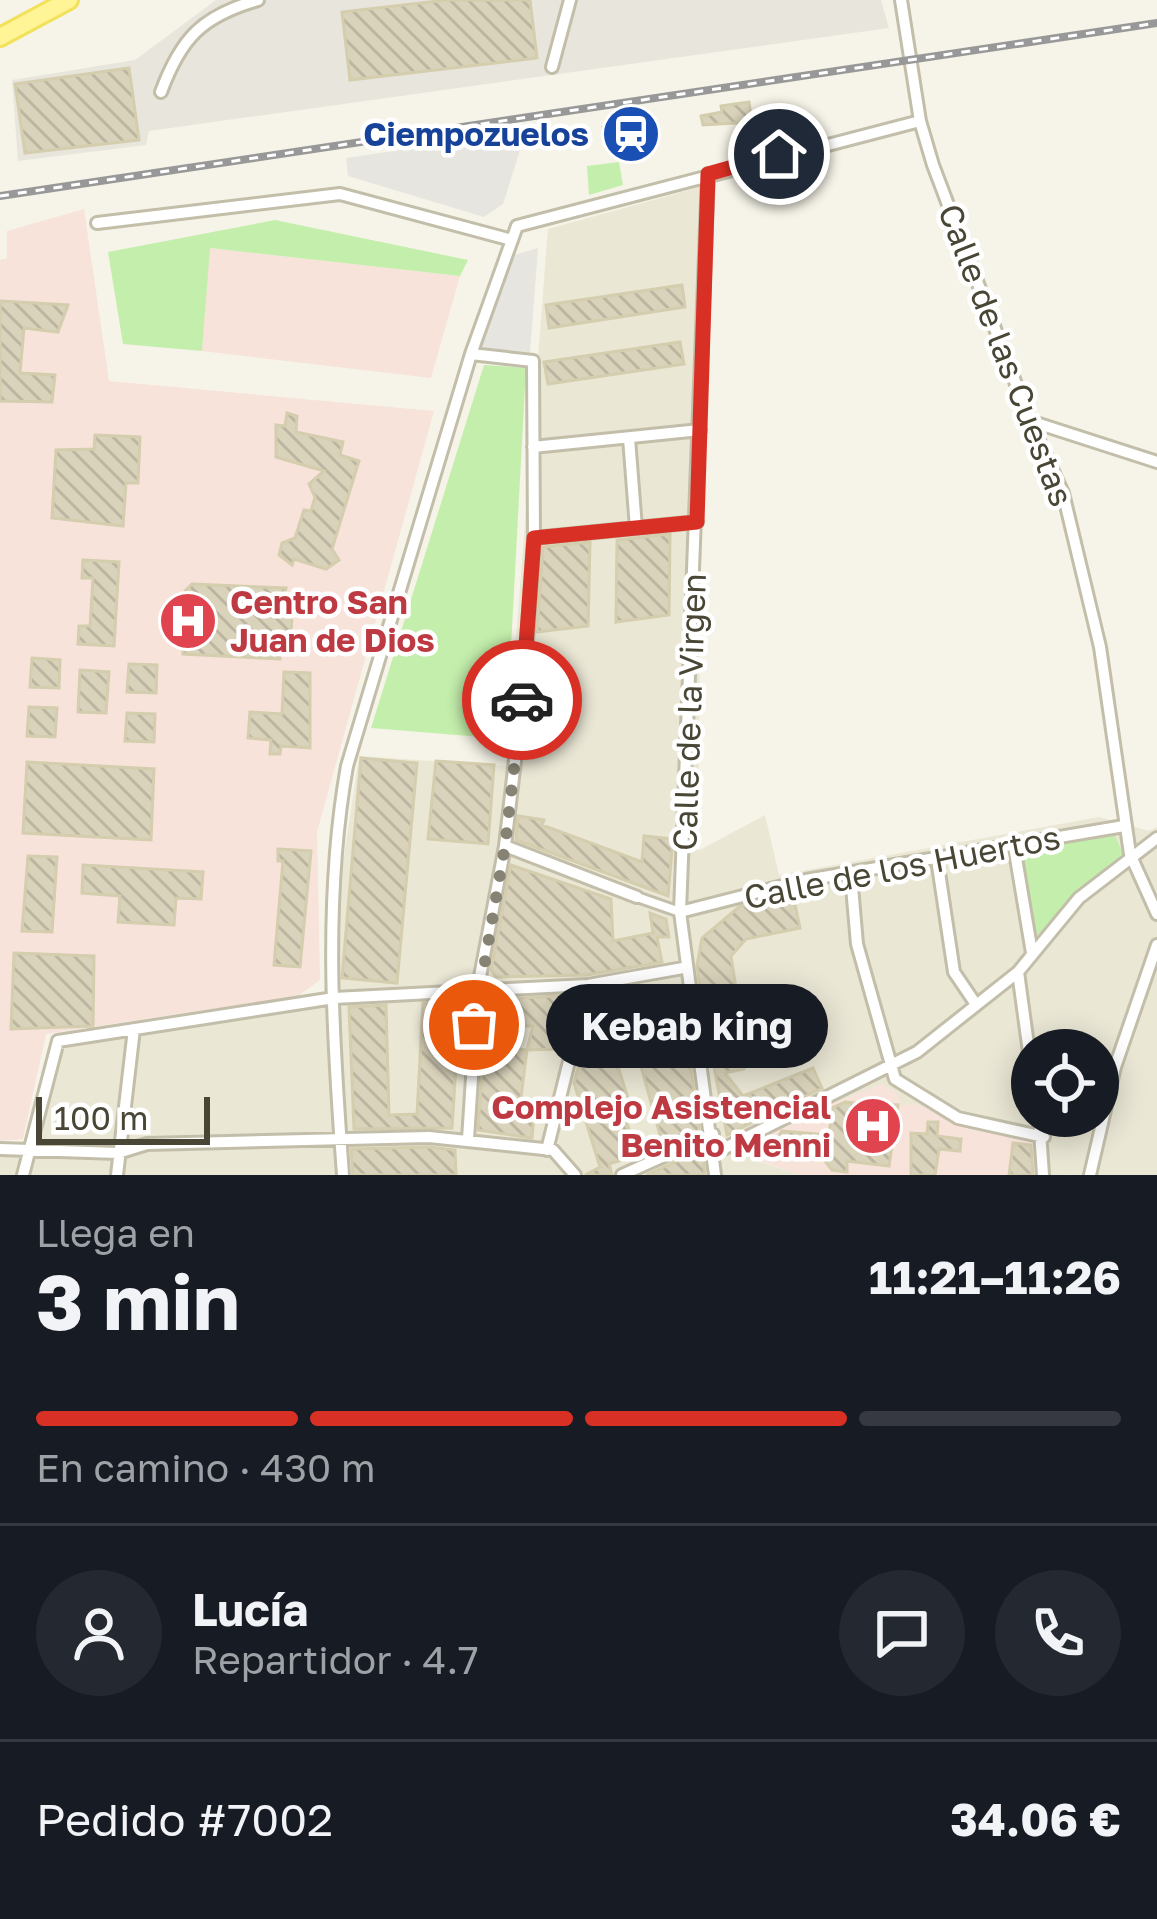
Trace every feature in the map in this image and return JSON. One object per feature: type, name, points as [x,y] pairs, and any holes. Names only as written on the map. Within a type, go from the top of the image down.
[{"type":"main road","points":[[0,37],[69,0]]},
{"type":"street","points":[[161,92],[178,46],[232,8],[258,0]]},
{"type":"street","points":[[552,67],[570,0]]},
{"type":"street","name":"Calle de las Cuestas","points":[[901,0],[920,121],[1030,422],[1064,493],[1100,647],[1130,854],[1157,914]]},
{"type":"street","points":[[343,1175],[334,998],[334,835],[347,766],[471,354],[517,226],[920,121]]},
{"type":"street","name":"Calle de la Virgen","points":[[708,174],[680,912],[683,968],[716,1152],[716,1175]]},
{"type":"street","points":[[97,223],[340,194],[512,239]]},
{"type":"street","points":[[467,1139],[478,987],[505,846],[534,538],[532,361],[471,354]]},
{"type":"street","points":[[1030,422],[1157,462]]},
{"type":"street","points":[[533,447],[700,430]]},
{"type":"street","points":[[629,438],[636,528]]},
{"type":"street","points":[[534,538],[697,522]]},
{"type":"street","name":"Calle de los Huertos","points":[[680,912],[756,890],[1124,826]]},
{"type":"street","points":[[716,1152],[764,1124],[891,1067],[1018,972],[1079,898],[1130,854],[1157,838]]},
{"type":"street","points":[[1014,845],[1032,953]]},
{"type":"street","points":[[505,846],[680,912]]},
{"type":"street","points":[[937,859],[954,972],[975,1003]]},
{"type":"street","points":[[851,875],[857,944],[895,1079],[958,1118],[1011,1130]]},
{"type":"street","points":[[1090,1175],[1115,1067],[1157,945]]},
{"type":"street","points":[[23,1175],[58,1041],[334,998],[478,987],[588,985],[683,968]]},
{"type":"street","points":[[1018,972],[1026,1029]]},
{"type":"street","points":[[550,1150],[588,985]]},
{"type":"street","points":[[117,1175],[134,1029]]},
{"type":"street","points":[[622,1175],[713,1134]]},
{"type":"street","points":[[1043,1175],[1044,1137]]},
{"type":"street","points":[[0,1149],[118,1154],[146,1144],[467,1139],[550,1150],[575,1175]]},
{"type":"shaded area","points":[[216,0],[881,0],[889,28],[149,131],[146,145],[18,161],[12,80],[135,60]]},
{"type":"shaded area","points":[[526,132],[503,204],[484,217],[348,176],[346,158]]},
{"type":"shaded area","points":[[704,186],[698,851],[765,815],[779,875],[1099,817],[1149,831],[1157,827],[1157,1175],[1040,1175],[1040,1142],[1018,1137],[1119,1137],[1119,1029],[1011,1029],[1011,1136],[946,1121],[921,1105],[901,1105],[753,1159],[799,1175],[0,1175],[0,1153],[31,1152],[62,1046],[322,1004],[359,756],[506,766],[548,229]]},
{"type":"shaded area","name":"Centro San Juan de Dios","points":[[84,209],[109,381],[434,411],[317,832],[320,980],[298,996],[46,1034],[23,1139],[0,1141],[0,260],[7,258],[7,231]]},
{"type":"shaded area","points":[[209,248],[460,276],[431,378],[202,351]]},
{"type":"shaded area","points":[[538,248],[530,353],[481,349],[514,255]]},
{"type":"shaded area","name":"Complejo Asistencial Benito Menni","points":[[881,1084],[895,1091],[902,1105],[921,1105],[947,1121],[1041,1142],[1040,1175],[799,1175],[752,1158],[749,1138]]},
{"type":"green space","points":[[619,162],[623,185],[589,195],[587,166]]},
{"type":"green space","points":[[275,220],[468,260],[460,276],[210,248],[202,351],[123,344],[108,252]]},
{"type":"green space","points":[[484,365],[526,368],[506,739],[371,728]]},
{"type":"green space","points":[[1114,833],[1123,854],[1034,938],[1021,853]]},
{"type":"building","points":[[447,0],[530,0],[537,58],[350,80],[342,12]]},
{"type":"building","points":[[129,68],[139,140],[25,153],[15,84]]},
{"type":"building","points":[[749,102],[752,122],[703,125],[701,116],[722,112],[721,106]]},
{"type":"building","points":[[647,121],[649,139],[606,146],[603,127]]},
{"type":"building","points":[[682,285],[685,307],[549,328],[546,305]]},
{"type":"building","points":[[0,301],[68,305],[58,332],[24,328],[20,373],[55,375],[52,402],[0,401]]},
{"type":"building","points":[[680,342],[684,364],[548,384],[544,362]]},
{"type":"building","points":[[287,413],[297,416],[296,432],[343,442],[340,455],[359,461],[332,549],[339,560],[326,569],[294,559],[292,565],[279,555],[282,543],[295,538],[304,510],[311,511],[315,497],[309,484],[324,471],[276,457],[276,425],[285,426]]},
{"type":"building","points":[[95,435],[140,437],[138,483],[126,483],[123,526],[52,518],[56,450],[94,449]]},
{"type":"building","points":[[670,534],[669,615],[616,622],[617,540]]},
{"type":"building","points":[[590,542],[588,626],[537,632],[543,547]]},
{"type":"building","points":[[83,560],[119,562],[114,646],[78,644],[79,626],[90,626],[93,578],[82,578]]},
{"type":"building","points":[[192,584],[286,588],[284,598],[293,598],[290,651],[280,650],[280,659],[183,654],[185,591]]},
{"type":"building","points":[[32,658],[60,660],[59,688],[30,687]]},
{"type":"building","points":[[129,664],[157,665],[156,693],[127,692]]},
{"type":"building","points":[[80,670],[109,672],[106,713],[78,712]]},
{"type":"building","points":[[284,672],[310,673],[310,748],[281,746],[280,754],[270,754],[271,740],[248,738],[250,712],[282,714]]},
{"type":"building","points":[[29,707],[57,708],[55,737],[27,736]]},
{"type":"building","points":[[127,713],[155,714],[154,742],[125,741]]},
{"type":"building","points":[[361,758],[417,763],[397,983],[342,978]]},
{"type":"building","points":[[436,761],[494,765],[488,844],[428,839]]},
{"type":"building","points":[[27,762],[154,769],[151,840],[23,833]]},
{"type":"building","points":[[518,816],[544,820],[542,825],[642,862],[644,836],[673,839],[668,896],[516,840]]},
{"type":"building","points":[[278,849],[311,851],[300,967],[274,965],[283,861],[278,861]]},
{"type":"building","points":[[28,856],[57,857],[52,932],[22,931]]},
{"type":"building","points":[[83,865],[203,872],[201,899],[176,898],[174,925],[118,922],[120,896],[82,893]]},
{"type":"building","points":[[511,865],[611,899],[613,941],[653,933],[650,913],[666,919],[669,937],[657,937],[662,962],[587,975],[496,977],[491,970]]},
{"type":"building","points":[[793,895],[800,928],[746,939],[731,956],[738,1002],[779,995],[783,1016],[738,1024],[747,1060],[744,1069],[725,1073],[743,1096],[813,1068],[822,1088],[727,1135],[697,966],[702,938],[739,907]]},
{"type":"building","points":[[14,953],[94,956],[93,1026],[11,1029]]},
{"type":"building","points":[[674,988],[686,1031],[699,1130],[663,1146],[636,1048],[614,1054],[628,1098],[620,1101],[637,1155],[609,1164],[612,1175],[585,1175],[600,1167],[574,1083],[578,1068],[602,1060],[592,1025],[599,1024],[594,1008]]},
{"type":"building","points":[[575,995],[562,1049],[527,1050],[521,1097],[535,1102],[532,1138],[478,1130],[487,1000]],"holes":[[[509,1026],[533,1026],[527,1050],[507,1048]]]},
{"type":"building","points":[[460,1002],[452,1128],[354,1129],[349,1007],[386,1005],[389,1115],[417,1114],[423,1003]]},
{"type":"building","points":[[856,1103],[852,1138],[873,1140],[877,1104],[898,1105],[889,1166],[847,1161],[847,1172],[832,1170],[822,1157],[765,1151],[766,1142],[773,1143],[782,1131],[829,1135],[832,1108]]},
{"type":"building","points":[[928,1122],[938,1122],[937,1136],[961,1139],[960,1151],[939,1149],[935,1175],[911,1175],[911,1133],[927,1134]]},
{"type":"building","points":[[1013,1143],[1031,1145],[1033,1175],[1009,1175]]},
{"type":"building","points":[[351,1149],[455,1150],[456,1175],[353,1175]]},
{"type":"building","points":[[702,1150],[705,1175],[646,1175]]},
{"type":"railway","points":[[0,196],[1157,23]]},
{"type":"way so far","points":[[474,1025],[505,846],[522,700]]},
{"type":"place","name":"Ciempozuelos","points":[[631,134]]},
{"type":"place","name":"Centro San Juan de Dios","points":[[188,621]]},
{"type":"place","name":"Kebab king","points":[[474,1025]]},
{"type":"place","name":"Complejo Asistencial Benito Menni","points":[[873,1126]]},
{"type":"route","points":[[522,700],[534,538],[697,522],[701,267],[708,174],[779,154]]}]
